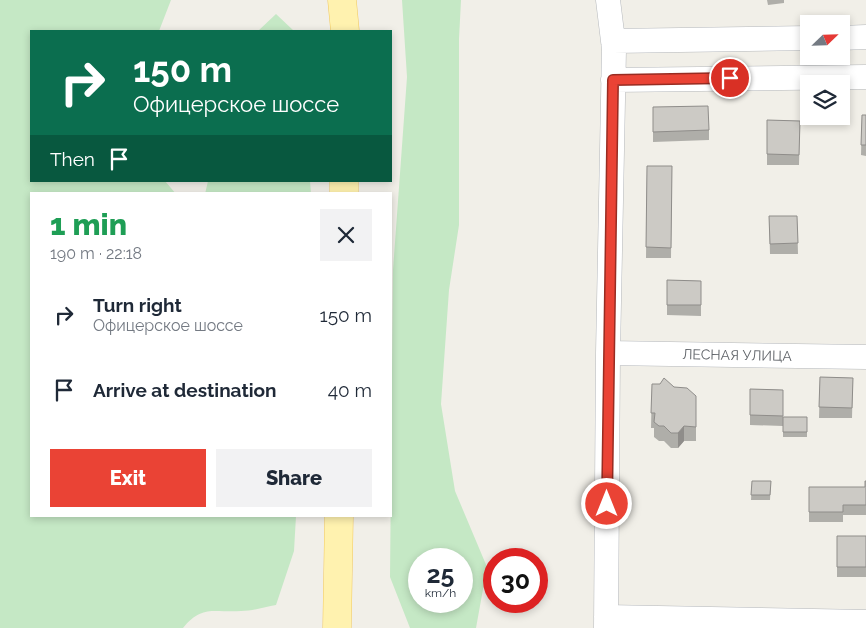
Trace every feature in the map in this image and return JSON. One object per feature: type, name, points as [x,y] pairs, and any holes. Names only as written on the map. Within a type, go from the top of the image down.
[{"type":"main road","points":[[342,0],[344,30]]},
{"type":"main road","points":[[337,628],[339,517]]},
{"type":"street","points":[[608,0],[613,80],[606,623],[866,622]]},
{"type":"street","points":[[850,38],[866,37]]},
{"type":"street","points":[[612,41],[800,38]]},
{"type":"street","points":[[613,80],[866,76]]},
{"type":"street","name":"ЛЕСНАЯ УЛИЦА","points":[[608,353],[866,356]]},
{"type":"green space","points":[[0,0],[171,0],[159,30],[30,30],[30,182],[166,182],[174,192],[30,192],[30,517],[296,517],[294,551],[276,605],[245,611],[209,611],[196,616],[183,628],[0,628]]},
{"type":"green space","points":[[402,0],[461,0],[459,39],[459,225],[449,290],[441,404],[455,491],[483,558],[483,589],[476,628],[410,628],[390,577],[393,270],[407,77]]},
{"type":"green space","points":[[276,14],[293,30],[259,30]]},
{"type":"green space","points":[[208,182],[310,182],[311,192],[205,192]]},
{"type":"building","points":[[708,106],[709,130],[653,132],[653,107]]},
{"type":"building","points":[[862,115],[866,115],[866,145],[861,145]]},
{"type":"building","points":[[767,120],[800,121],[799,155],[767,154]]},
{"type":"building","points":[[647,166],[672,166],[671,248],[646,247]]},
{"type":"building","points":[[769,216],[797,216],[798,243],[770,244]]},
{"type":"building","points":[[667,280],[701,281],[701,305],[667,305]]},
{"type":"building","points":[[820,377],[853,378],[852,408],[819,407]]},
{"type":"building","points":[[664,378],[674,387],[687,388],[696,396],[696,427],[684,426],[678,433],[671,433],[664,426],[659,426],[654,422],[655,413],[651,413],[652,384],[660,384]]},
{"type":"building","points":[[750,389],[783,390],[783,416],[750,415]]},
{"type":"building","points":[[783,417],[807,417],[807,432],[783,432]]},
{"type":"building","points":[[752,481],[771,481],[770,495],[751,495]]},
{"type":"building","points":[[865,481],[866,505],[843,505],[843,512],[809,512],[809,487],[865,487]]},
{"type":"building","points":[[837,536],[866,536],[866,567],[837,567]]},
{"type":"route","points":[[607,504],[613,80],[730,78]]}]
